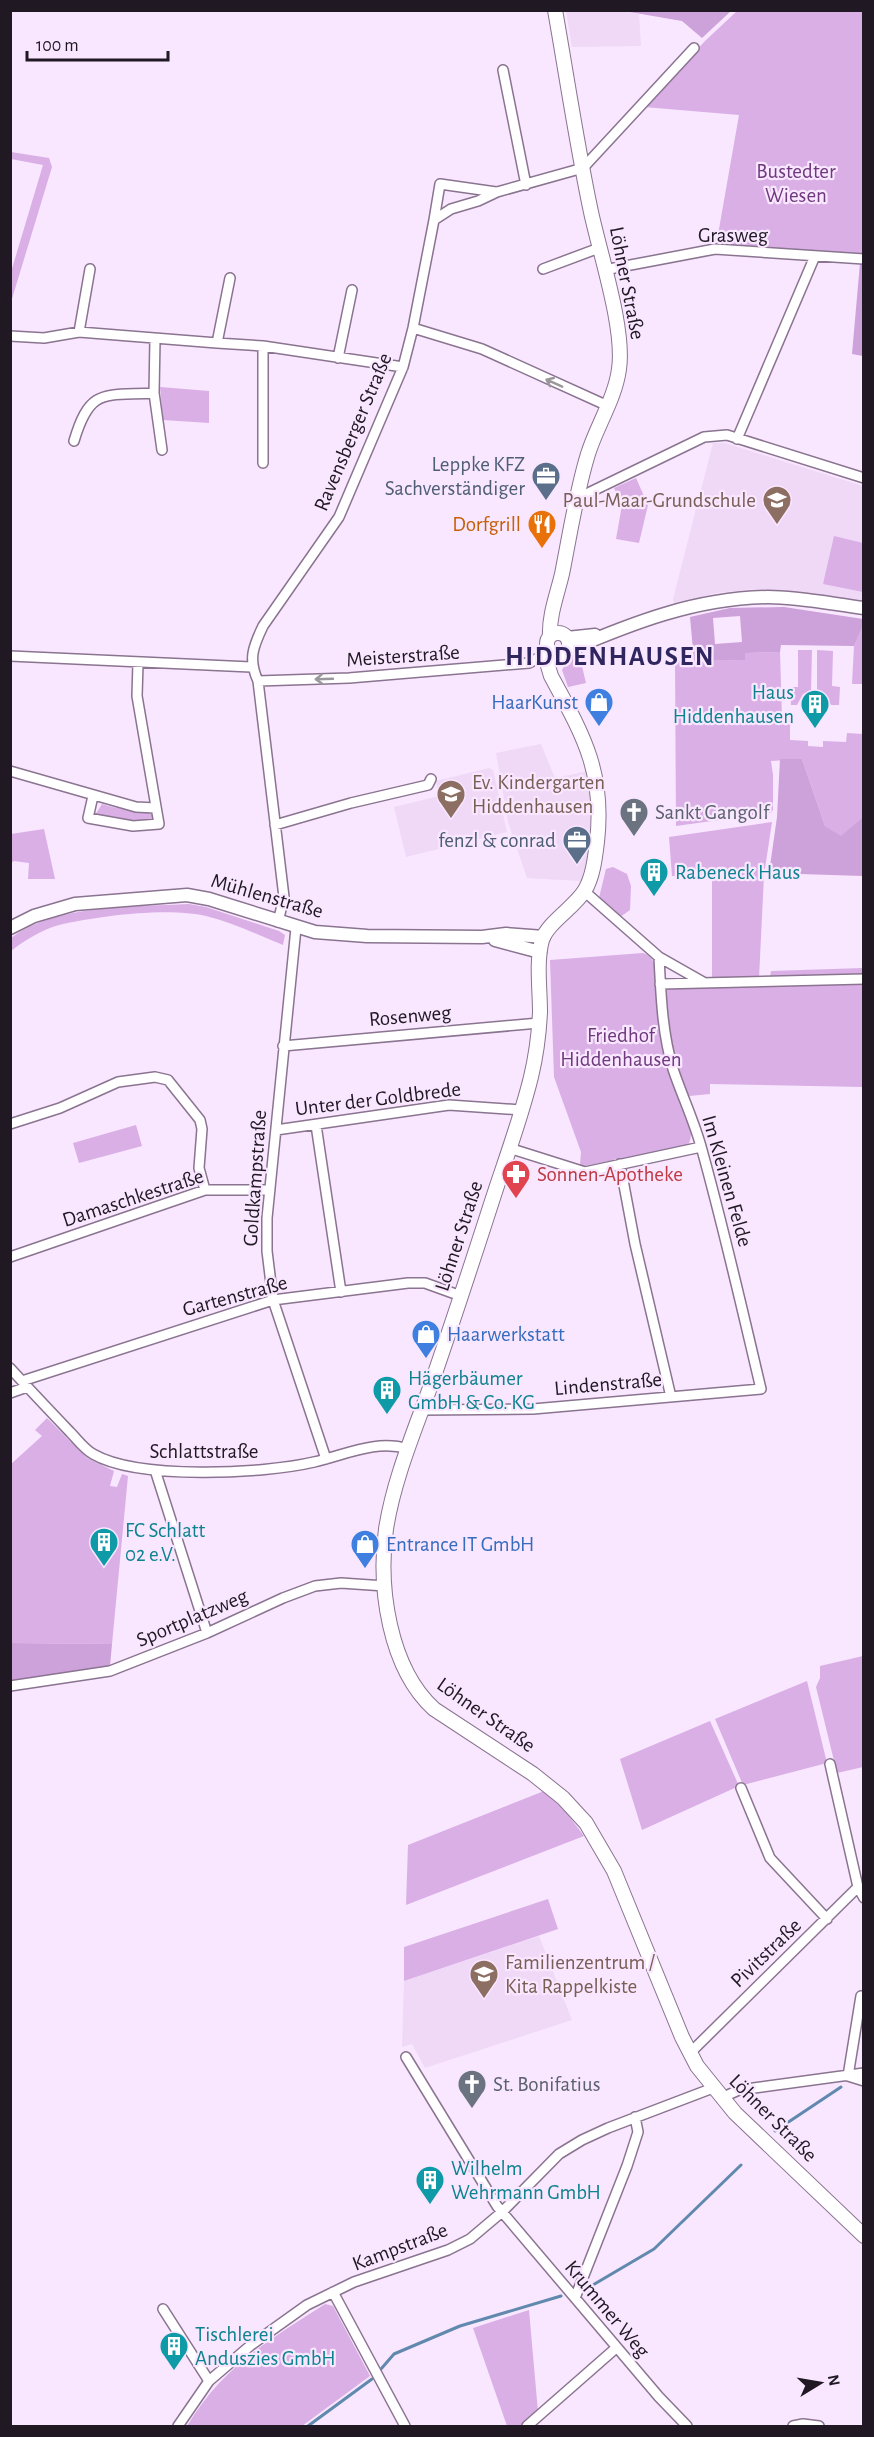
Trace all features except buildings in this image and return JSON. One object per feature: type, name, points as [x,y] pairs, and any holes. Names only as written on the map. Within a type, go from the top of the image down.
[{"type":"main road","name":"Löhner Straße","points":[[555,10],[583,168],[620,352],[619,368],[608,406],[588,453],[558,595],[555,622],[556,667],[562,697],[588,748],[598,789],[597,845],[593,868],[584,891],[544,937],[540,952],[539,1023],[531,1076],[393,1499],[386,1531],[385,1586],[399,1655],[408,1677],[420,1696],[434,1709],[549,1786],[574,1809],[598,1840],[614,1871],[690,2052],[717,2093],[864,2236]]},
{"type":"street","points":[[583,168],[694,48]]},
{"type":"street","points":[[503,70],[526,185]]},
{"type":"street","name":"Ravensberger Straße","points":[[434,220],[451,209],[478,201],[497,192],[583,168]]},
{"type":"street","name":"Ravensberger Straße","points":[[251,667],[256,641],[263,626],[339,517],[403,368],[413,328],[440,184],[497,192]]},
{"type":"street","points":[[543,269],[599,248]]},
{"type":"street","name":"Grasweg","points":[[604,270],[715,249],[864,259]]},
{"type":"street","points":[[737,439],[814,256]]},
{"type":"street","points":[[79,332],[90,269]]},
{"type":"street","points":[[217,343],[230,278]]},
{"type":"street","points":[[338,358],[352,290]]},
{"type":"street","points":[[413,328],[482,349],[608,406]]},
{"type":"street","points":[[10,336],[44,338],[79,332],[263,346],[403,368]]},
{"type":"street","points":[[155,339],[154,393],[162,450]]},
{"type":"street","points":[[262,462],[263,346]]},
{"type":"street","points":[[74,441],[85,410],[96,399],[154,393]]},
{"type":"street","points":[[578,498],[704,437],[721,435],[864,478]]},
{"type":"street","points":[[557,645],[605,634],[688,606],[726,599],[785,597],[864,608]]},
{"type":"street","name":"Meisterstraße","points":[[258,681],[349,678],[529,663],[557,645]]},
{"type":"street","points":[[10,656],[251,667],[258,681],[284,897],[278,922]]},
{"type":"street","points":[[93,796],[88,818],[133,826],[159,824],[137,696],[138,663]]},
{"type":"street","points":[[10,771],[136,807],[155,808]]},
{"type":"street","points":[[275,825],[351,803],[428,785],[431,779]]},
{"type":"street","points":[[584,891],[659,957],[704,983]]},
{"type":"street","name":"Mühlenstraße","points":[[13,923],[49,910],[75,904],[187,895],[209,898],[315,933],[482,937],[506,934],[544,937]]},
{"type":"street","name":"Goldkampstraße","points":[[296,928],[270,1190],[267,1251],[273,1300],[326,1460]]},
{"type":"street","name":"Mühlenstraße","points":[[482,937],[540,952]]},
{"type":"street","name":"Im Kleinen Felde","points":[[659,957],[666,1040],[673,1068],[701,1146],[731,1258],[761,1389]]},
{"type":"street","points":[[660,984],[864,980]]},
{"type":"street","name":"Rosenweg","points":[[283,1046],[539,1023]]},
{"type":"street","points":[[10,1124],[60,1108],[118,1082],[148,1077],[168,1080],[200,1120],[202,1129],[199,1168],[205,1190]]},
{"type":"street","name":"Unter der Goldbrede","points":[[276,1130],[449,1106],[521,1110]]},
{"type":"street","points":[[316,1125],[341,1292]]},
{"type":"street","points":[[509,1148],[585,1172],[701,1146]]},
{"type":"street","points":[[620,1164],[635,1244],[671,1397]]},
{"type":"street","name":"Damaschkestraße","points":[[10,1257],[205,1190],[270,1190]]},
{"type":"street","name":"Gartenstraße","points":[[25,1384],[273,1300],[408,1283],[425,1283],[461,1296]]},
{"type":"street","name":"Schlattstraße","points":[[10,1368],[91,1453],[119,1466],[155,1470],[257,1470],[326,1460],[368,1447],[394,1444],[408,1449]]},
{"type":"street","points":[[10,1393],[25,1384]]},
{"type":"street","name":"Lindenstraße","points":[[421,1410],[533,1409],[761,1389]]},
{"type":"street","points":[[155,1470],[207,1633]]},
{"type":"street","name":"Sportplatzweg","points":[[10,1686],[110,1671],[207,1633],[315,1586],[342,1583],[385,1586]]},
{"type":"street","points":[[830,1764],[858,1887],[864,1898]]},
{"type":"street","points":[[741,1788],[770,1858],[827,1919]]},
{"type":"street","name":"Pivitstraße","points":[[690,2052],[858,1887]]},
{"type":"street","points":[[861,1996],[848,2076],[864,2081]]},
{"type":"street","name":"Krummer Weg","points":[[406,2057],[502,2212],[616,2348],[687,2427]]},
{"type":"street","name":"Kampstraße","points":[[178,2427],[209,2381],[260,2338],[308,2305],[354,2282],[448,2250],[470,2239],[502,2212],[559,2154],[582,2140],[635,2117],[717,2093],[864,2073]]},
{"type":"street","points":[[574,2298],[627,2166],[638,2132],[635,2117]]},
{"type":"street","points":[[333,2292],[405,2427]]},
{"type":"street","points":[[163,2309],[209,2381]]},
{"type":"street","points":[[527,2427],[616,2348]]},
{"type":"street","points":[[793,2427],[803,2424],[819,2427]]},
{"type":"shaded area","points":[[566,11],[624,11],[639,14],[641,46],[572,47]]},
{"type":"shaded area","points":[[624,11],[731,11],[702,38],[682,21]]},
{"type":"shaded area","points":[[860,263],[863,263],[863,356],[852,354]]},
{"type":"shaded area","name":"Paul-Maar-Grundschule","points":[[713,443],[725,443],[863,486],[863,601],[788,591],[753,589],[717,593],[674,603],[673,599]]},
{"type":"shaded area","points":[[784,607],[863,619],[863,626],[854,646],[781,645],[780,652],[745,653],[745,660],[694,661],[690,617],[730,608]],"holes":[[[740,616],[742,642],[715,644],[713,618]]]},
{"type":"shaded area","points":[[541,744],[555,778],[588,771],[591,816],[587,859],[581,881],[527,878],[508,822],[496,753]]},
{"type":"shaded area","points":[[780,759],[802,759],[825,826],[841,836],[863,817],[863,876],[769,873],[777,817]]},
{"type":"shaded area","name":"Ev. Kindergarten Hiddenhausen","points":[[489,768],[493,770],[507,832],[406,857],[394,807],[439,796],[436,781]]},
{"type":"shaded area","points":[[10,1643],[112,1644],[110,1666],[11,1681]]},
{"type":"shaded area","name":"Familienzentrum / Kita Rappelkiste","points":[[539,1936],[572,2020],[425,2068],[412,2044],[402,2047],[404,1981]]},
{"type":"green space","name":"Bustedter Wiesen","points":[[737,11],[863,11],[863,255],[716,246],[739,115],[644,107],[705,41]]},
{"type":"green space","points":[[11,152],[49,158],[52,167],[11,302],[11,272],[43,165],[11,159]]},
{"type":"green space","points":[[160,387],[209,391],[209,423],[163,420]]},
{"type":"green space","points":[[636,478],[648,505],[639,543],[616,539],[622,505],[614,488]]},
{"type":"green space","points":[[834,536],[863,543],[863,592],[823,584]]},
{"type":"green space","points":[[863,626],[863,684],[852,684],[854,646]]},
{"type":"green space","points":[[798,650],[812,650],[811,691],[803,694],[797,705],[791,705],[790,687],[798,687]]},
{"type":"green space","points":[[817,650],[833,651],[832,686],[840,687],[839,705],[831,705],[827,696],[817,691]]},
{"type":"green space","points":[[780,652],[782,720],[790,722],[790,740],[808,741],[808,746],[823,747],[823,741],[846,742],[847,733],[863,734],[863,817],[841,837],[825,826],[802,759],[771,761],[773,810],[770,813],[676,826],[675,661],[744,660],[744,653]]},
{"type":"green space","points":[[579,654],[586,683],[568,687],[562,670],[568,660]]},
{"type":"green space","points":[[102,804],[152,814],[153,819],[139,822],[100,818],[95,815]]},
{"type":"green space","points":[[772,822],[764,875],[759,978],[712,978],[712,875],[672,876],[669,837]]},
{"type":"green space","points":[[44,829],[55,879],[28,879],[29,863],[14,861],[11,863],[11,834]]},
{"type":"green space","points":[[613,867],[627,874],[631,886],[630,910],[620,917],[599,898],[606,869]]},
{"type":"green space","points":[[189,904],[206,907],[279,931],[285,935],[283,945],[206,916],[172,912],[112,916],[59,925],[21,943],[11,951],[11,938],[29,927],[72,913],[121,907]]},
{"type":"green space","name":"Friedhof Hiddenhausen","points":[[643,953],[648,955],[654,963],[657,988],[863,984],[863,1087],[710,1084],[710,1094],[689,1096],[691,1104],[683,1105],[691,1130],[688,1145],[580,1165],[581,1152],[554,1077],[550,960]]},
{"type":"green space","points":[[863,968],[863,974],[770,978],[771,971]]},
{"type":"green space","points":[[136,1125],[142,1146],[79,1163],[73,1143]]},
{"type":"green space","points":[[47,1418],[87,1458],[114,1471],[110,1486],[117,1487],[122,1474],[128,1476],[112,1644],[11,1643],[11,1464],[42,1436],[35,1430]]},
{"type":"green space","points":[[863,1656],[863,1767],[837,1773],[816,1687],[820,1678],[820,1666]]},
{"type":"green space","points":[[807,1681],[827,1763],[743,1785],[715,1719]]},
{"type":"green space","points":[[710,1721],[739,1786],[642,1830],[620,1759]]},
{"type":"green space","points":[[544,1791],[566,1812],[584,1836],[406,1905],[408,1845]]},
{"type":"green space","points":[[548,1899],[558,1929],[404,1981],[404,1947]]},
{"type":"green space","points":[[325,2304],[333,2306],[370,2376],[302,2426],[187,2426],[201,2405],[231,2371],[266,2343]]},
{"type":"green space","points":[[529,2310],[538,2412],[521,2426],[507,2426],[473,2328]]},
{"type":"waterway","points":[[775,2131],[841,2087]]},
{"type":"waterway","points":[[586,2289],[654,2249],[741,2165]]},
{"type":"waterway","points":[[381,2369],[394,2354],[460,2326],[561,2296]]},
{"type":"waterway","points":[[308,2426],[372,2379]]},
{"type":"place","name":"Leppke KFZ Sachverständiger","points":[[546,502]]},
{"type":"place","name":"Paul-Maar-Grundschule","points":[[777,526]]},
{"type":"place","name":"Dorfgrill","points":[[542,550]]},
{"type":"place","name":"HaarKunst","points":[[599,728]]},
{"type":"place","name":"Haus Hiddenhausen","points":[[815,730]]},
{"type":"place","name":"Ev. Kindergarten Hiddenhausen","points":[[451,820]]},
{"type":"place","name":"Sankt Gangolf","points":[[634,838]]},
{"type":"place","name":"fenzl & conrad","points":[[577,866]]},
{"type":"place","name":"Rabeneck Haus","points":[[654,898]]},
{"type":"place","name":"Sonnen-Apotheke","points":[[516,1200]]},
{"type":"place","name":"Haarwerkstatt","points":[[426,1360]]},
{"type":"place","name":"Hägerbäumer GmbH & Co. KG","points":[[387,1416]]},
{"type":"place","name":"FC Schlatt 02 e.V.","points":[[104,1568]]},
{"type":"place","name":"Entrance IT GmbH","points":[[365,1570]]},
{"type":"place","name":"Familienzentrum / Kita Rappelkiste","points":[[484,2000]]},
{"type":"place","name":"St. Bonifatius","points":[[472,2110]]},
{"type":"place","name":"Wilhelm Wehrmann GmbH","points":[[430,2206]]},
{"type":"place","name":"Tischlerei Anduszies GmbH","points":[[174,2372]]},
{"type":"district","name":"HIDDENHAUSEN","points":[[610,656]]}]
